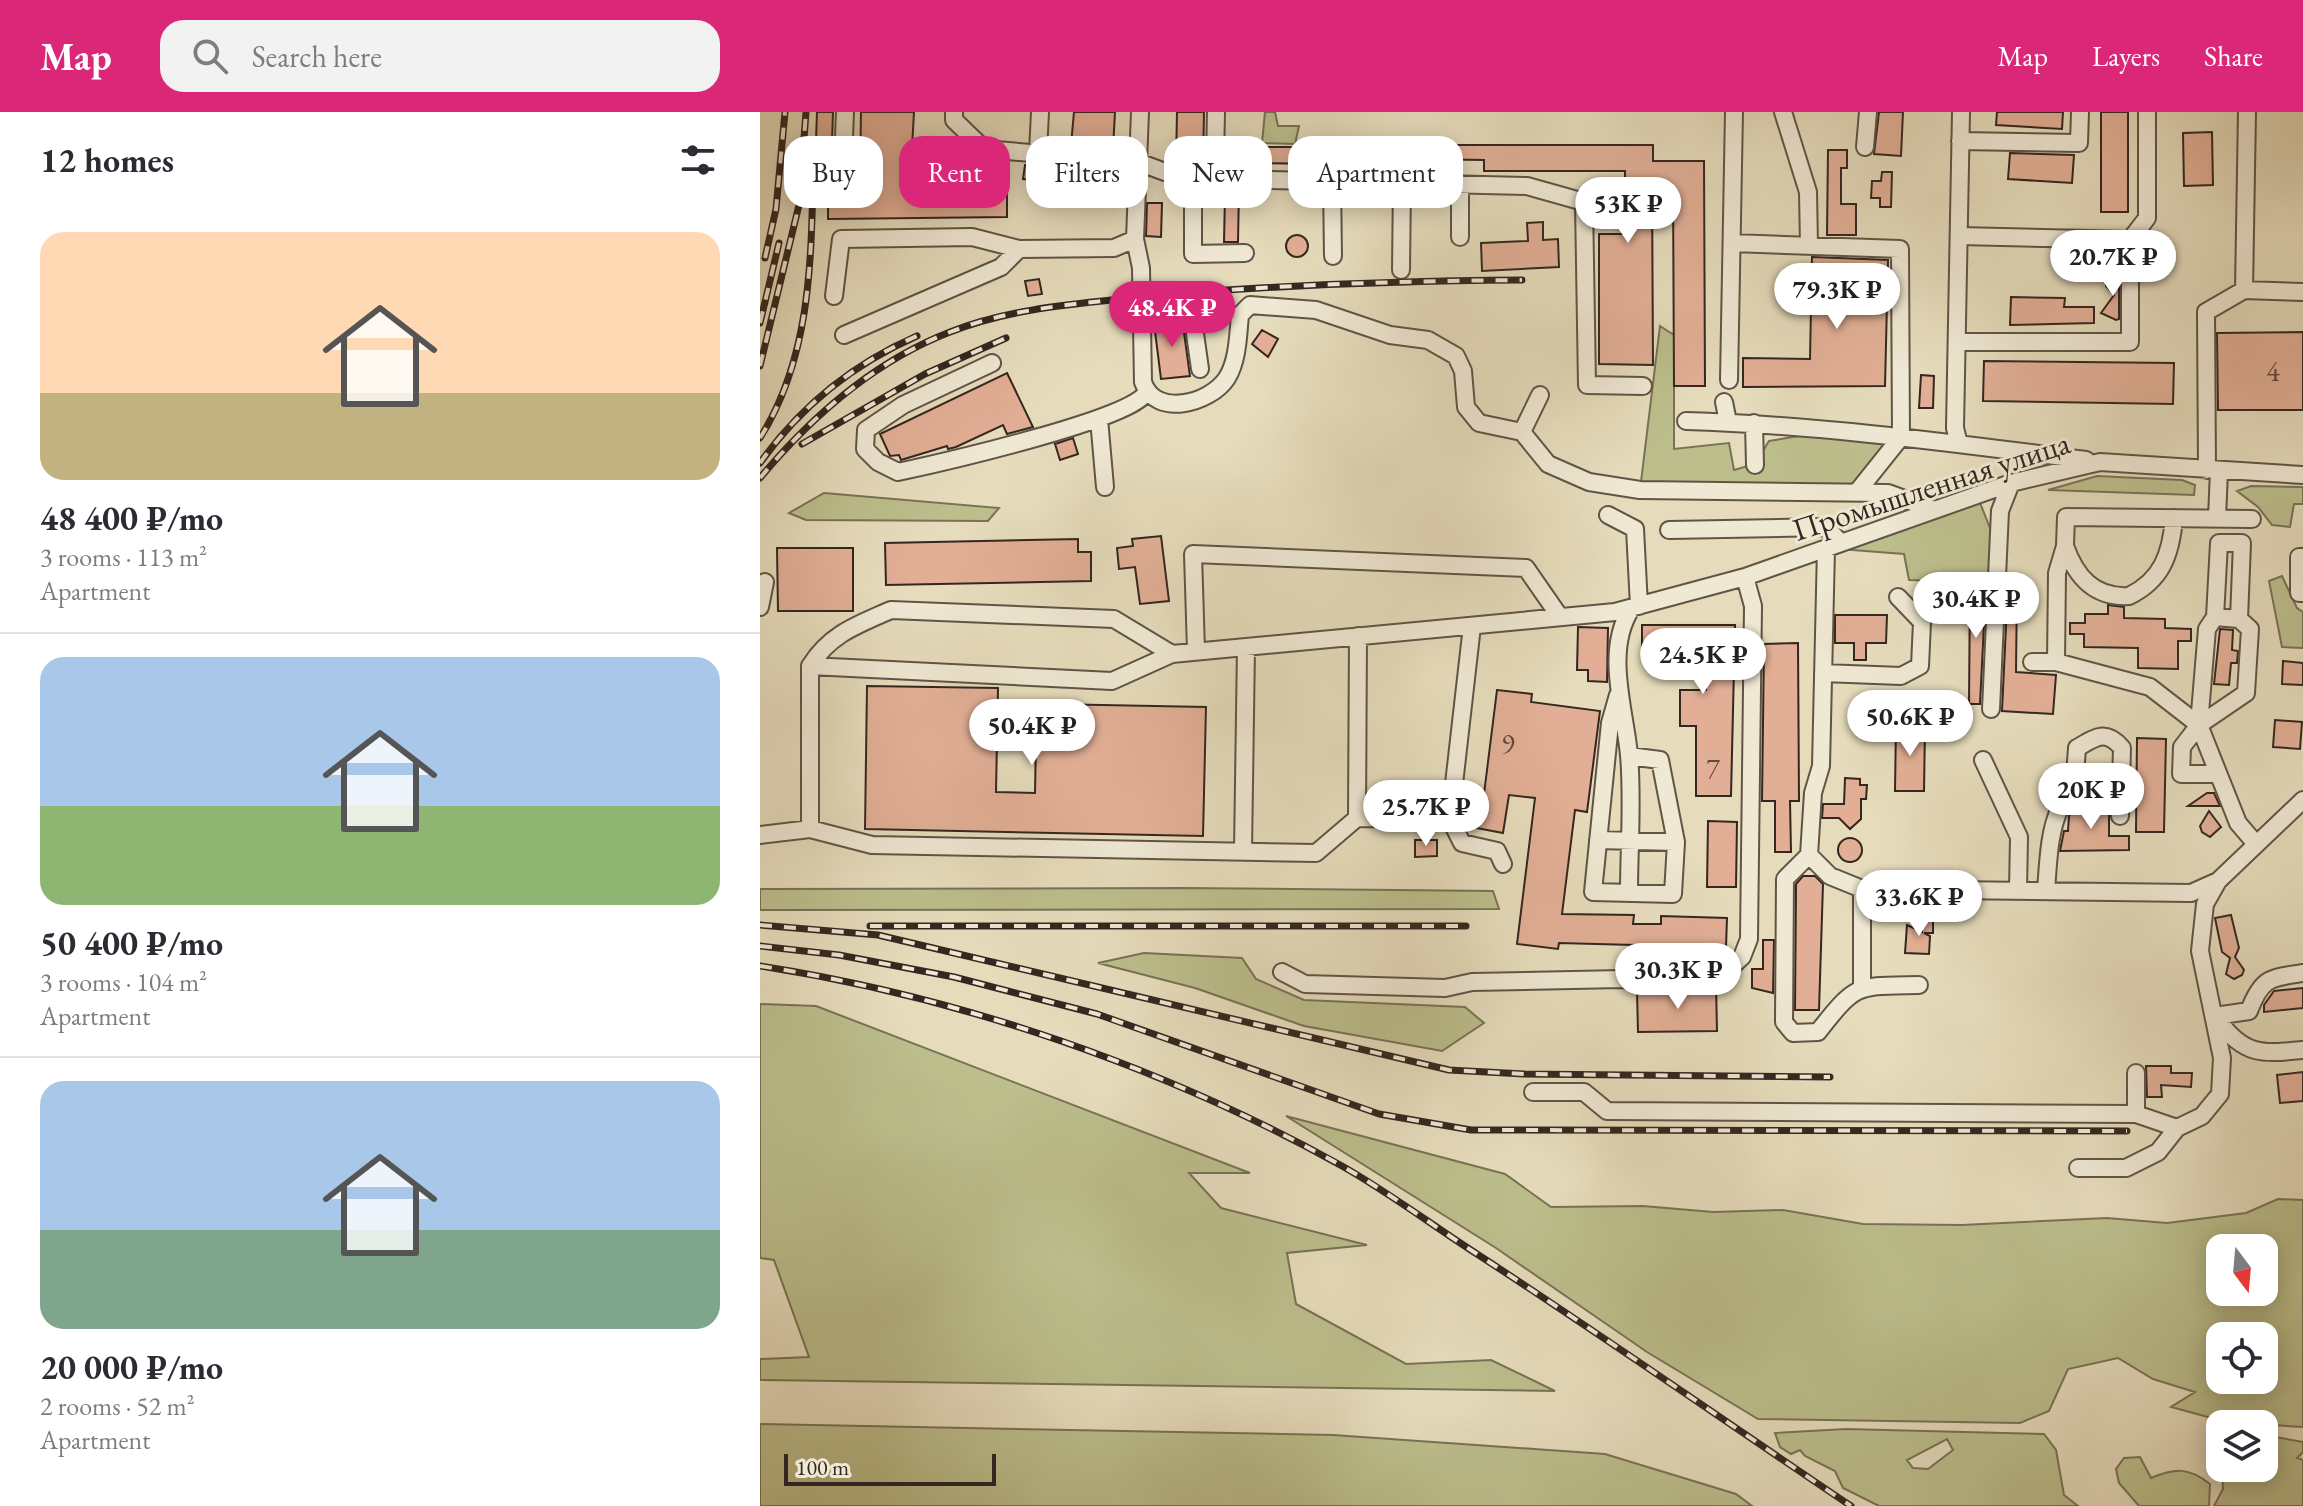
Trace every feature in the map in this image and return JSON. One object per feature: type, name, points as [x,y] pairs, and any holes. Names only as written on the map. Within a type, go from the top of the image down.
[{"type":"street","points":[[844,136],[845,112]]},
{"type":"street","points":[[954,112],[954,120],[971,136]]},
{"type":"street","points":[[1039,136],[1040,112]]},
{"type":"street","points":[[1139,136],[1140,112]]},
{"type":"street","points":[[1215,136],[1216,112]]},
{"type":"street","points":[[1729,380],[1734,112]]},
{"type":"street","points":[[1783,112],[1808,192],[1809,246]]},
{"type":"street","points":[[1865,147],[1868,112]]},
{"type":"street","points":[[1959,444],[1955,428],[1961,112]]},
{"type":"street","points":[[1960,141],[2079,143],[2080,112]]},
{"type":"street","points":[[1957,342],[2130,342],[2130,240],[2147,218],[2147,112]]},
{"type":"street","points":[[2244,290],[2247,112]]},
{"type":"street","points":[[1463,184],[1527,186],[1584,202],[1587,385],[1643,386]]},
{"type":"street","points":[[992,363],[903,405],[866,430],[865,449],[878,462],[898,472],[1099,419],[1144,400],[1141,268],[1135,239],[1136,208]]},
{"type":"street","points":[[1193,208],[1193,254],[1245,253]]},
{"type":"street","points":[[1332,208],[1333,256]]},
{"type":"street","points":[[1401,270],[1402,208]]},
{"type":"street","points":[[1460,208],[1460,237]]},
{"type":"street","points":[[1959,236],[2130,240]]},
{"type":"street","points":[[834,296],[841,239],[972,237],[1019,249],[1114,248],[1135,239]]},
{"type":"street","points":[[1732,243],[1900,249],[1901,437],[1857,492]]},
{"type":"street","points":[[844,335],[1001,267],[1019,249]]},
{"type":"street","points":[[2217,518],[2206,312],[2244,290],[2303,292]]},
{"type":"street","points":[[1140,314],[1191,305],[1200,369]]},
{"type":"street","points":[[1146,392],[1159,400],[1183,404],[1206,398],[1227,378],[1237,348],[1240,315],[1250,305],[1316,310],[1390,335],[1428,340],[1456,356],[1463,371],[1466,407],[1479,423],[1522,432],[1548,464],[1589,482],[1640,490],[1888,493],[1934,510]]},
{"type":"street","points":[[1522,432],[1540,395]]},
{"type":"street","points":[[1724,402],[1728,422]]},
{"type":"street","points":[[1099,419],[1105,487]]},
{"type":"street","points":[[1686,421],[1810,426],[1866,436],[1901,437],[2100,462]]},
{"type":"street","points":[[1754,423],[1755,465]]},
{"type":"street","name":"Промышленная улица","points":[[810,666],[1112,681],[1172,654],[1635,608],[1745,577],[2011,483],[2100,462],[2303,475]]},
{"type":"street","points":[[1991,709],[2000,511],[2011,483]]},
{"type":"street","points":[[1608,515],[1635,529],[1635,608],[1623,621],[1618,695],[1610,723],[1593,892],[1673,894],[1676,842],[1660,760],[1629,756]]},
{"type":"street","points":[[2056,662],[2057,573],[2065,546],[2066,517],[2252,519]]},
{"type":"street","points":[[2065,546],[2072,565],[2084,583],[2099,592],[2129,596],[2159,575],[2167,557],[2174,518]]},
{"type":"street","points":[[1669,530],[1826,527],[1833,546],[1823,673],[1821,766],[1813,793],[1809,855],[1785,879],[1784,1022],[1793,1033],[1818,1032],[1839,1005],[1862,986],[1919,985]]},
{"type":"street","points":[[2239,619],[2242,543],[2219,543],[2215,617],[2207,629],[2199,725],[2238,823],[2256,844]]},
{"type":"street","points":[[1196,651],[1193,554],[1526,568],[1560,617]]},
{"type":"street","points":[[2303,557],[2299,557],[2299,593],[2303,593]]},
{"type":"street","points":[[1282,972],[1305,984],[1445,988],[1472,982],[1622,979],[1683,982],[1728,970],[1742,957],[1749,939],[1753,606],[1745,577]]},
{"type":"street","points":[[760,607],[765,582]]},
{"type":"street","points":[[1823,673],[1901,676],[1920,666],[1922,622],[1898,597]]},
{"type":"street","points":[[810,829],[810,666],[824,644],[891,610],[1114,619],[1172,654]]},
{"type":"street","points":[[2215,617],[2239,619],[2250,629],[2246,693],[2199,725],[2182,747],[2181,774],[2218,774]]},
{"type":"street","points":[[1472,626],[1450,819],[1462,843],[1497,851],[1503,864]]},
{"type":"street","points":[[1357,818],[1358,636]]},
{"type":"street","points":[[1243,852],[1246,647]]},
{"type":"street","points":[[2032,662],[2056,662],[2150,687],[2199,725]]},
{"type":"street","points":[[1618,695],[1629,756],[1629,893]]},
{"type":"street","points":[[2074,789],[2077,748],[2100,735],[2113,737],[2122,748],[2120,816]]},
{"type":"street","points":[[1983,760],[2019,837],[2018,890]]},
{"type":"street","points":[[2046,891],[2051,823],[2074,789],[2096,777],[2120,779]]},
{"type":"street","points":[[2078,1168],[2126,1168],[2158,1152],[2177,1128],[2202,1116],[2220,1094],[2222,1058],[2215,1016],[2205,983],[2201,938],[2205,904],[2218,881],[2256,844],[2299,809]]},
{"type":"street","points":[[760,835],[810,829],[872,845],[1316,853],[1357,818],[1450,819]]},
{"type":"street","points":[[1598,840],[1676,842]]},
{"type":"street","points":[[1809,855],[1830,876],[1862,889],[2191,893],[2218,881]]},
{"type":"street","points":[[1862,889],[1862,986]]},
{"type":"street","points":[[2215,1016],[2249,1011],[2257,991],[2269,978],[2303,973]]},
{"type":"street","points":[[2215,1016],[2230,1036],[2249,1051],[2303,1050]]},
{"type":"street","points":[[2136,1073],[2136,1114]]},
{"type":"street","points":[[1533,1092],[1584,1092],[1607,1111],[2136,1114],[2177,1128]]},
{"type":"green space","points":[[1265,112],[1275,112],[1278,126],[1299,126],[1297,136],[1288,136],[1288,144],[1272,143],[1272,136],[1263,136]]},
{"type":"green space","points":[[1660,326],[1674,335],[1674,449],[1729,443],[1734,470],[1755,464],[1769,441],[1835,430],[1901,437],[1857,492],[1640,490]]},
{"type":"green space","points":[[2097,476],[2182,480],[2195,485],[2194,495],[2048,490]]},
{"type":"green space","points":[[2251,486],[2303,487],[2303,504],[2294,504],[2290,527],[2272,525],[2258,507],[2237,491]]},
{"type":"green space","points":[[824,493],[999,508],[988,521],[806,520],[789,513]]},
{"type":"green space","points":[[1977,495],[1997,546],[1996,583],[1909,580],[1904,554],[1826,548]]},
{"type":"green space","points":[[2282,576],[2297,608],[2303,612],[2303,648],[2282,647],[2269,581]]},
{"type":"green space","points":[[760,889],[1493,891],[1499,909],[760,910]]},
{"type":"green space","points":[[1144,953],[1242,958],[1256,979],[1304,1000],[1465,1007],[1484,1023],[1442,1051],[1304,1026],[1195,988],[1098,963]]},
{"type":"green space","points":[[760,1004],[816,1006],[1250,1173],[1189,1173],[1221,1208],[1367,1245],[1287,1253],[1296,1304],[1406,1364],[1491,1360],[1555,1391],[760,1380],[760,1359],[809,1357],[774,1260],[760,1258]]},
{"type":"green space","points":[[1286,1116],[1505,1174],[1551,1207],[1643,1206],[1713,1212],[1783,1210],[1863,1224],[1962,1225],[2107,1218],[2167,1223],[2246,1213],[2278,1199],[2303,1200],[2303,1427],[2278,1425],[2278,1410],[2206,1410],[2206,1417],[2171,1407],[2195,1392],[2153,1379],[2118,1358],[2068,1369],[2049,1411],[2020,1423],[1758,1419],[1647,1352],[1496,1248]]},
{"type":"green space","points":[[760,1424],[1333,1435],[1605,1454],[1736,1494],[1752,1506],[760,1506]]},
{"type":"green space","points":[[1846,1429],[2044,1434],[2056,1450],[2064,1495],[2078,1506],[1879,1506],[1843,1488],[1835,1471],[1805,1456],[1800,1450],[1791,1454],[1780,1447],[1775,1433]],"holes":[[[1947,1439],[1953,1450],[1928,1469],[1913,1468],[1907,1460]]]},
{"type":"green space","points":[[2278,1438],[2303,1442],[2303,1452],[2297,1458],[2303,1460],[2303,1506],[2214,1506],[2223,1489],[2223,1482],[2278,1482]]},
{"type":"green space","points":[[2140,1457],[2151,1478],[2167,1472],[2195,1474],[2210,1484],[2209,1506],[2139,1506],[2119,1483],[2116,1469],[2124,1458]]},
{"type":"building","points":[[817,112],[833,112],[832,136],[816,136]]},
{"type":"building","points":[[861,112],[914,112],[913,136],[899,136],[899,208],[1007,208],[1007,217],[828,219],[828,208],[883,208],[883,136],[861,136]]},
{"type":"building","points":[[1074,112],[1115,112],[1114,136],[1072,136]]},
{"type":"building","points":[[1177,112],[1204,112],[1204,136],[1177,136]]},
{"type":"building","points":[[1879,112],[1903,112],[1901,156],[1874,154]]},
{"type":"building","points":[[1997,112],[2063,112],[2062,129],[1996,125]]},
{"type":"building","points":[[2101,112],[2128,112],[2128,212],[2101,212]]},
{"type":"building","points":[[2212,132],[2213,185],[2184,186],[2183,133]]},
{"type":"building","points":[[1463,145],[1653,145],[1653,161],[1704,161],[1705,386],[1674,386],[1673,186],[1652,186],[1653,365],[1599,364],[1599,234],[1625,234],[1625,171],[1484,171],[1484,160],[1463,160]]},
{"type":"building","points":[[1272,147],[1288,147],[1288,163],[1272,163]]},
{"type":"building","points":[[1828,150],[1847,150],[1847,168],[1841,168],[1841,204],[1856,204],[1856,235],[1827,235]]},
{"type":"building","points":[[2010,153],[2074,155],[2072,183],[2008,179]]},
{"type":"building","points":[[1882,172],[1892,172],[1891,207],[1880,207],[1880,198],[1871,198],[1872,181],[1881,181]]},
{"type":"building","points":[[1148,203],[1162,203],[1161,237],[1146,236]]},
{"type":"building","points":[[1225,208],[1239,208],[1238,242],[1224,242]]},
{"type":"building","points":[[1543,222],[1543,240],[1558,239],[1559,267],[1482,271],[1481,243],[1528,241],[1527,223]]},
{"type":"building","points":[[1297,235],[1305,238],[1308,246],[1305,254],[1297,257],[1289,254],[1286,246],[1289,238]]},
{"type":"building","points":[[1812,257],[1888,260],[1885,386],[1743,387],[1743,358],[1810,359]]},
{"type":"building","points":[[2119,274],[2119,319],[2116,320],[2101,313],[2114,295],[2106,286],[2107,279]]},
{"type":"building","points":[[1039,279],[1042,294],[1028,296],[1025,281]]},
{"type":"building","points":[[2011,297],[2065,298],[2064,307],[2094,307],[2094,323],[2010,325]]},
{"type":"building","points":[[1182,318],[1190,376],[1161,379],[1154,323]]},
{"type":"building","points":[[1262,330],[1278,339],[1268,357],[1252,344]]},
{"type":"building","points":[[2303,332],[2303,410],[2218,410],[2217,333]]},
{"type":"building","points":[[1984,361],[2174,363],[2173,404],[1983,401]]},
{"type":"building","points":[[1007,373],[1033,427],[1007,434],[1003,425],[956,447],[948,449],[947,446],[901,460],[899,455],[890,456],[880,434]]},
{"type":"building","points":[[1921,375],[1934,376],[1933,408],[1919,408]]},
{"type":"building","points":[[1073,438],[1078,454],[1060,460],[1055,444]]},
{"type":"building","points":[[1161,536],[1169,601],[1140,604],[1135,567],[1119,569],[1117,548],[1133,546],[1132,539]]},
{"type":"building","points":[[1078,539],[1078,552],[1091,552],[1091,581],[886,585],[885,543]]},
{"type":"building","points":[[777,548],[853,548],[853,611],[778,611]]},
{"type":"building","points":[[1970,584],[1986,584],[1980,704],[1969,704]]},
{"type":"building","points":[[2008,584],[2017,584],[2016,672],[2056,675],[2053,714],[2002,711]]},
{"type":"building","points":[[2108,605],[2124,607],[2124,618],[2165,619],[2165,628],[2191,629],[2191,641],[2178,641],[2178,669],[2138,668],[2138,648],[2084,647],[2084,634],[2070,634],[2070,623],[2085,623],[2085,614],[2108,614]]},
{"type":"building","points":[[1835,615],[1887,615],[1886,643],[1866,643],[1866,660],[1854,660],[1854,643],[1835,643]]},
{"type":"building","points":[[1642,625],[1735,625],[1731,796],[1696,796],[1696,726],[1680,726],[1680,690],[1706,690],[1706,659],[1642,659]]},
{"type":"building","points":[[1578,627],[1608,628],[1607,682],[1588,681],[1588,670],[1577,670]]},
{"type":"building","points":[[2220,629],[2233,630],[2232,650],[2238,651],[2237,663],[2231,663],[2229,685],[2214,684]]},
{"type":"building","points":[[1798,643],[1799,801],[1790,801],[1791,852],[1775,852],[1775,801],[1762,801],[1764,644]]},
{"type":"building","points":[[2283,661],[2303,663],[2303,685],[2282,684]]},
{"type":"building","points":[[867,686],[998,688],[996,792],[1035,793],[1036,735],[1050,735],[1050,704],[1206,707],[1203,836],[865,829]]},
{"type":"building","points":[[1497,690],[1532,694],[1531,702],[1600,711],[1587,812],[1575,810],[1562,914],[1634,915],[1633,924],[1661,924],[1661,916],[1727,918],[1726,947],[1660,946],[1660,949],[1634,949],[1634,945],[1559,943],[1558,949],[1517,944],[1535,798],[1509,795],[1503,833],[1466,826],[1469,801],[1483,802]]},
{"type":"building","points":[[1940,718],[1956,719],[1954,733],[1938,731]]},
{"type":"building","points":[[2275,720],[2302,722],[2300,749],[2273,747]]},
{"type":"building","points":[[1896,725],[1925,726],[1924,791],[1895,791]]},
{"type":"building","points":[[2137,738],[2166,739],[2164,832],[2136,832]]},
{"type":"building","points":[[1845,778],[1860,779],[1860,785],[1867,785],[1866,799],[1861,799],[1861,819],[1850,829],[1839,818],[1822,818],[1823,804],[1844,804]]},
{"type":"building","points":[[2207,793],[2214,793],[2220,806],[2188,806]]},
{"type":"building","points":[[2081,799],[2087,799],[2086,807],[2109,808],[2109,836],[2129,836],[2129,850],[2060,851],[2064,831],[2068,831],[2069,816]]},
{"type":"building","points":[[2209,811],[2221,827],[2210,837],[2202,832],[2200,826]]},
{"type":"building","points":[[1708,821],[1737,822],[1736,887],[1707,887]]},
{"type":"building","points":[[1850,838],[1861,845],[1862,850],[1855,861],[1850,862],[1839,855],[1838,850],[1845,839]]},
{"type":"building","points":[[1415,840],[1437,840],[1437,856],[1415,857]]},
{"type":"building","points":[[1803,876],[1815,876],[1823,884],[1819,1010],[1795,1010],[1796,884]]},
{"type":"building","points":[[2231,915],[2239,948],[2235,957],[2244,970],[2234,979],[2226,974],[2230,958],[2222,952],[2215,918]]},
{"type":"building","points":[[1922,918],[1933,918],[1933,933],[1924,933],[1930,936],[1929,954],[1905,953],[1907,925],[1922,932]]},
{"type":"building","points":[[1763,940],[1774,940],[1773,993],[1752,988],[1752,969],[1763,969]]},
{"type":"building","points":[[1716,985],[1717,1031],[1638,1032],[1637,991],[1683,993]]},
{"type":"building","points":[[2303,988],[2303,1008],[2264,1012],[2264,1005],[2274,991]]},
{"type":"building","points":[[2146,1066],[2171,1066],[2171,1073],[2192,1073],[2191,1087],[2161,1085],[2162,1097],[2147,1097]]},
{"type":"building","points":[[2303,1072],[2303,1101],[2280,1103],[2277,1075]]},
{"type":"railway","points":[[765,258],[776,209],[785,112]]},
{"type":"railway","points":[[760,366],[799,205],[806,112]]},
{"type":"railway","points":[[760,438],[789,377],[798,346],[808,280],[812,208]]},
{"type":"railway","points":[[760,323],[779,243]]},
{"type":"railway","points":[[760,478],[823,413],[870,375],[922,344],[996,317],[1068,305],[1236,289],[1522,280]]},
{"type":"railway","points":[[760,463],[792,423],[830,389],[871,360],[917,336]]},
{"type":"railway","points":[[802,444],[925,374],[1006,338]]},
{"type":"railway","points":[[760,925],[878,935],[1449,1070],[1524,1074],[1830,1077]]},
{"type":"railway","points":[[870,926],[1466,926]]},
{"type":"railway","points":[[760,946],[839,955],[954,977],[1097,1014],[1379,1114],[1471,1130],[2127,1131]]},
{"type":"railway","points":[[760,966],[911,996],[1060,1040],[1133,1067],[1274,1130],[1342,1166],[1393,1198],[1851,1506]]}]
